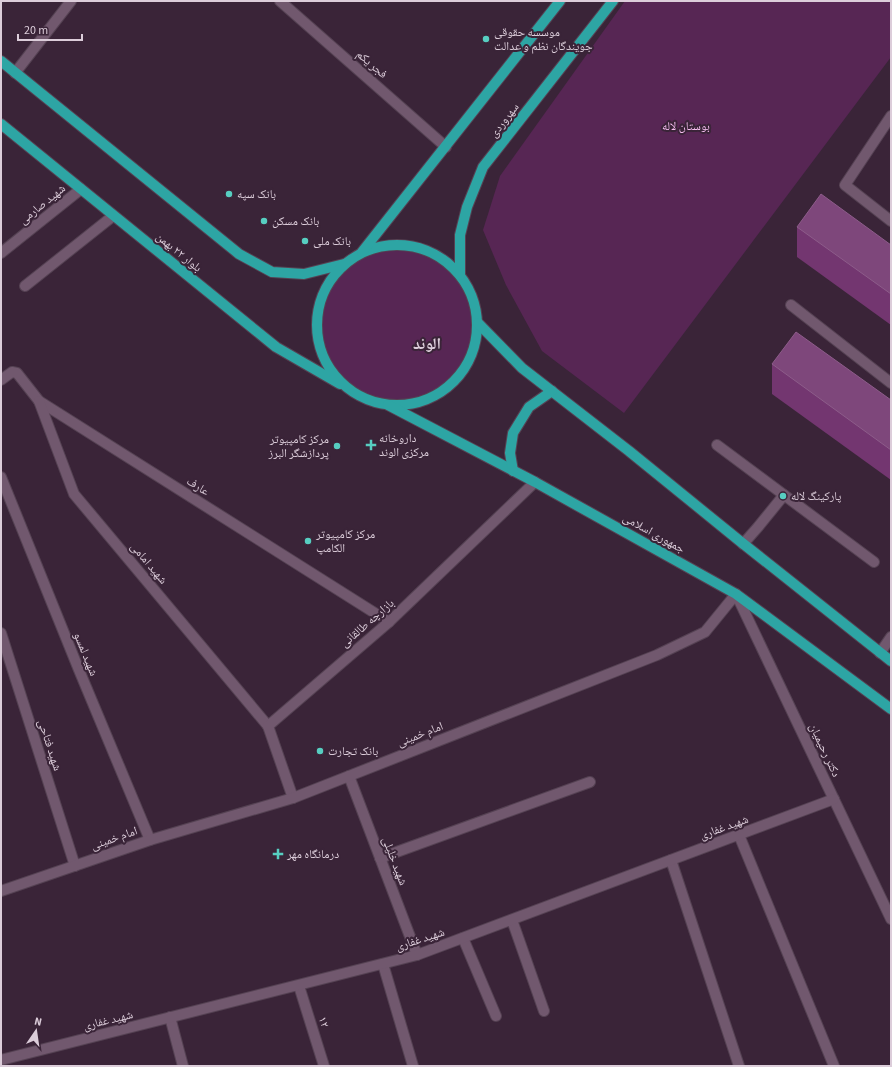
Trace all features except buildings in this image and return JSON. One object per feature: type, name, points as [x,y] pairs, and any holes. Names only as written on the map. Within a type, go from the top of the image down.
[{"type":"main road","points":[[348,389],[328,367],[320,351],[316,330],[319,304],[328,282],[344,264],[362,252],[560,1]]},
{"type":"main road","name":"سهروردی","points":[[460,275],[460,235],[467,207],[483,167],[613,1]]},
{"type":"main road","points":[[1,61],[239,254],[272,272],[304,274],[344,264]]},
{"type":"main road","name":"بلوار ۲۲ بهمن","points":[[1,124],[276,347],[371,402],[388,405]]},
{"type":"main road","points":[[362,252],[392,245],[420,248],[443,259],[460,275],[472,296],[478,323],[474,351],[462,374],[440,393],[418,403],[388,405]]},
{"type":"main road","points":[[478,323],[522,368],[629,451],[743,544],[891,661]]},
{"type":"main road","points":[[513,471],[510,453],[513,433],[529,408],[552,391]]},
{"type":"main road","name":"جمهوری اسلامی","points":[[388,405],[535,482],[736,594],[891,709]]},
{"type":"street","points":[[15,73],[71,1]]},
{"type":"street","name":"فجر یکم","points":[[280,1],[446,146]]},
{"type":"street","points":[[891,116],[845,186],[891,221]]},
{"type":"street","name":"شهید صارمی","points":[[1,253],[80,189]]},
{"type":"street","points":[[24,286],[113,216]]},
{"type":"street","points":[[791,305],[891,383]]},
{"type":"street","name":"عارف","points":[[1,380],[12,372],[17,373],[39,401],[388,622]]},
{"type":"street","name":"شهید امامی","points":[[39,401],[74,494],[268,726]]},
{"type":"street","points":[[717,445],[874,562]]},
{"type":"street","name":"شهید لمسو","points":[[1,477],[78,670],[150,840]]},
{"type":"street","name":"بازارچه طالقانی","points":[[268,726],[388,622],[535,482]]},
{"type":"street","points":[[743,544],[784,495]]},
{"type":"street","name":"امام خمینی","points":[[1,891],[150,840],[294,798],[657,655],[705,632],[736,594]]},
{"type":"street","name":"دکتر رحیمیان","points":[[736,594],[891,919]]},
{"type":"street","name":"شهید فتاحی","points":[[1,633],[75,866]]},
{"type":"street","points":[[880,653],[891,637]]},
{"type":"street","points":[[268,726],[294,798]]},
{"type":"street","name":"شهید خلیلی","points":[[349,776],[417,955]]},
{"type":"street","points":[[380,858],[590,782]]},
{"type":"street","name":"شهید غفاری","points":[[5,1062],[417,955],[834,799]]},
{"type":"street","points":[[739,835],[834,1066]]},
{"type":"street","points":[[671,860],[739,1066]]},
{"type":"street","points":[[512,920],[544,1011]]},
{"type":"street","points":[[463,938],[496,1016]]},
{"type":"street","points":[[383,964],[413,1066]]},
{"type":"street","name":"۱۲","points":[[298,986],[324,1066]]},
{"type":"street","points":[[170,1018],[183,1066]]},
{"type":"green space","name":"بوستان لاله","points":[[625,1],[891,1],[891,57],[624,413],[542,351],[506,285],[483,230],[500,176]]},
{"type":"green space","points":[[389,245],[405,245],[420,248],[435,254],[454,268],[468,287],[471,294],[476,309],[476,341],[471,356],[468,363],[454,382],[435,396],[420,402],[405,405],[389,405],[374,402],[359,396],[340,382],[335,376],[326,363],[320,348],[317,333],[317,317],[320,302],[326,287],[340,268],[346,263],[359,254],[374,248]]},
{"type":"place","name":"موسسه حقوقی جویندگان نظم و عدالت","points":[[486,39]]},
{"type":"place","name":"بانک سپه","points":[[229,194]]},
{"type":"place","name":"بانک مسکن","points":[[264,221]]},
{"type":"place","name":"بانک ملی","points":[[305,241]]},
{"type":"place","name":"داروخانه مرکزی الوند","points":[[371,445]]},
{"type":"place","name":"مرکز کامپیوتر پردازشگر البرز","points":[[337,446]]},
{"type":"place","name":"پارکینگ لاله","points":[[783,496]]},
{"type":"place","name":"مرکز کامپیوتر الکامپ","points":[[308,541]]},
{"type":"place","name":"بانک تجارت","points":[[320,751]]},
{"type":"place","name":"درمانگاه مهر","points":[[278,854]]},
{"type":"district","name":"الوند","points":[[427,343]]}]
